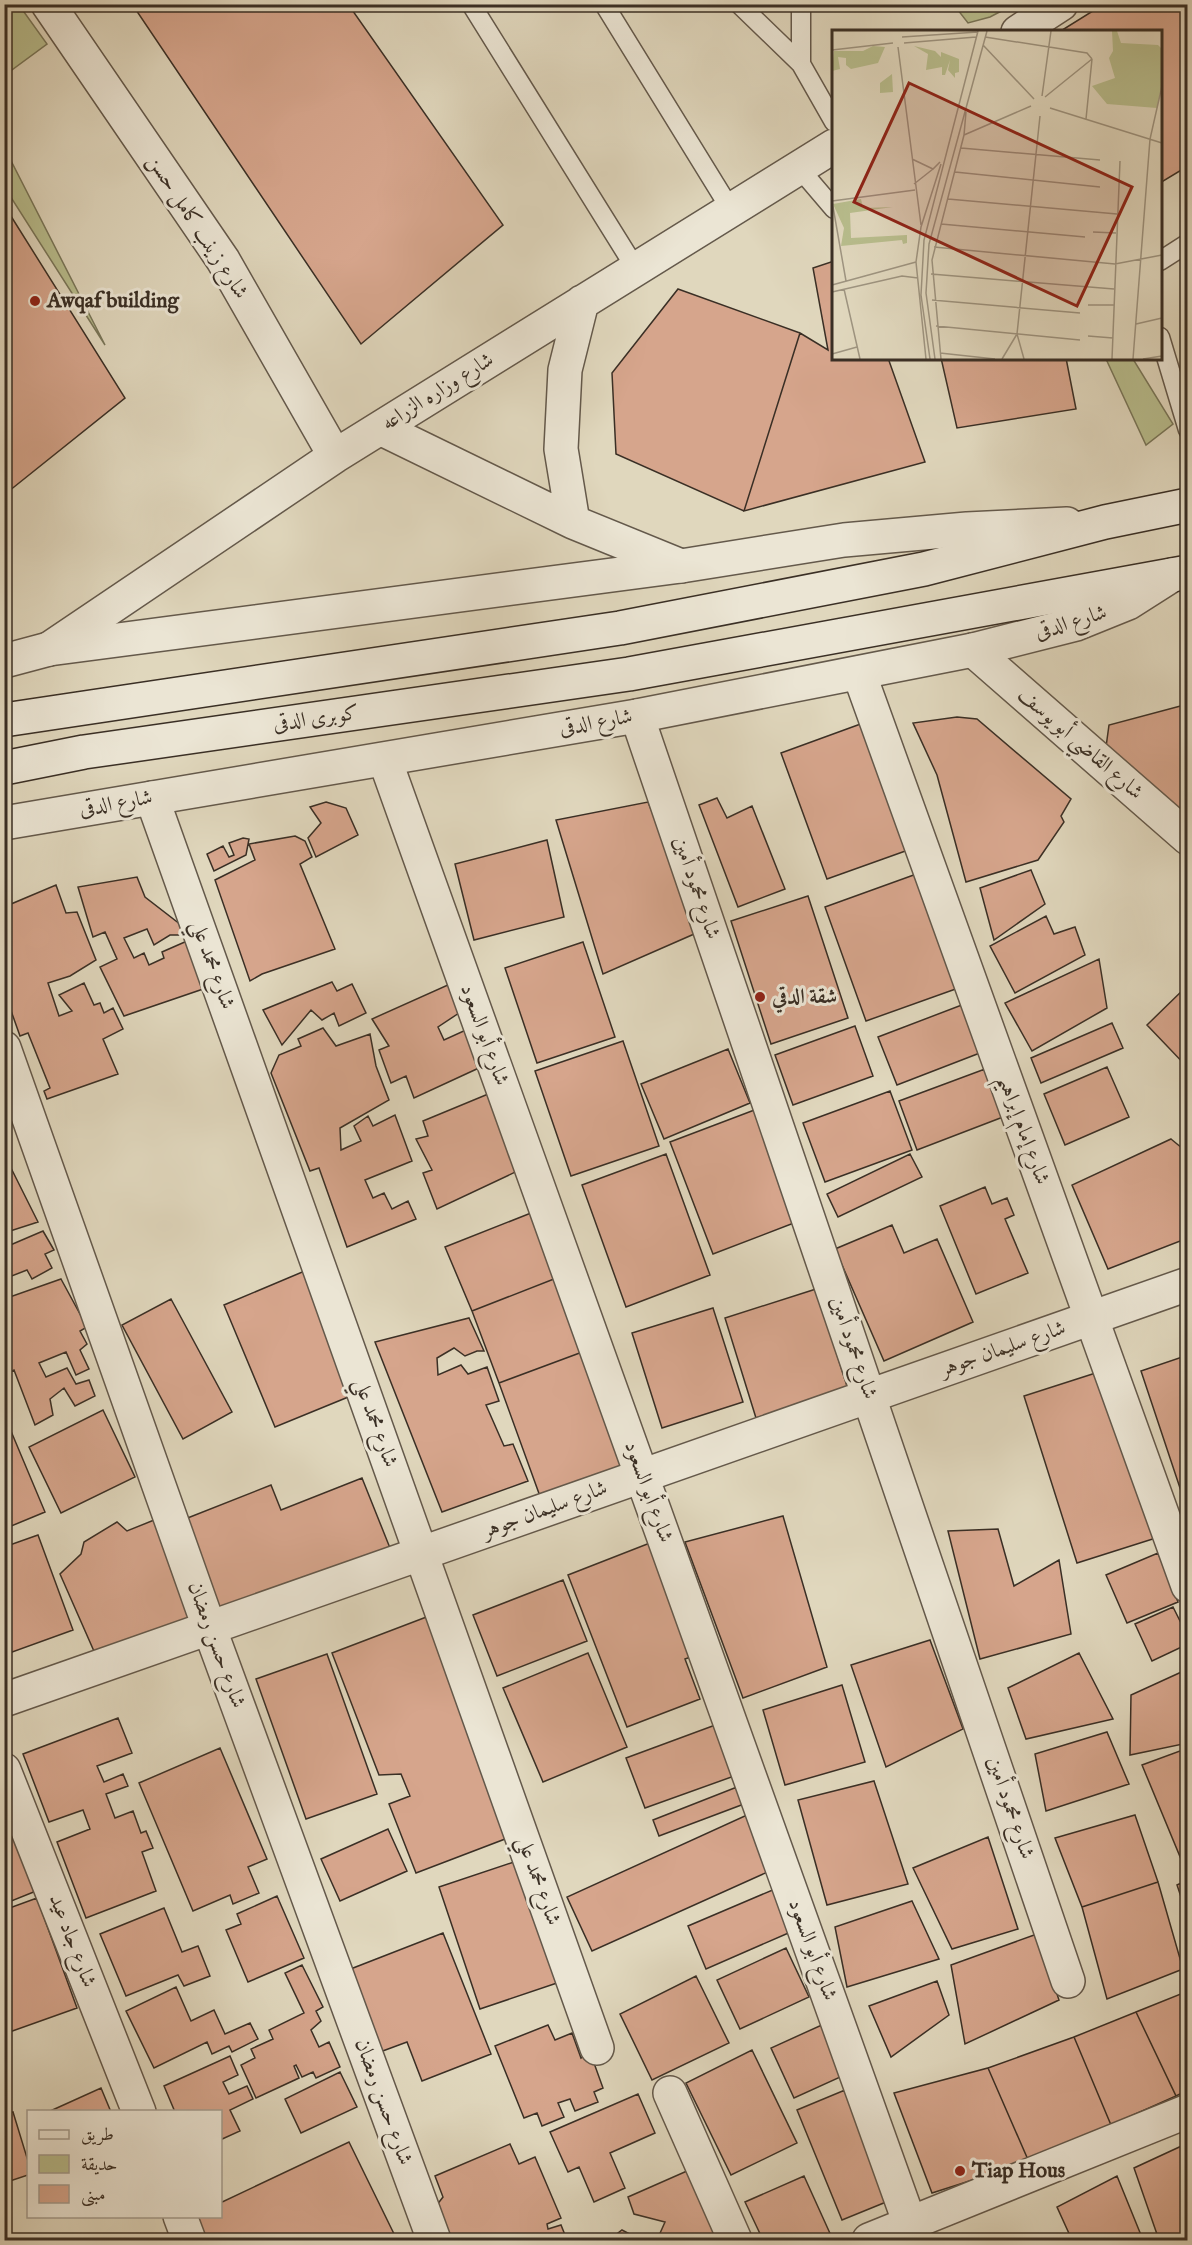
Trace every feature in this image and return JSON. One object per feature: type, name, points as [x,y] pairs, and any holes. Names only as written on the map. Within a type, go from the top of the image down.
[{"type":"street","name":"شارع زينب كامل حسن","points":[[48,4],[223,260],[335,456]]},
{"type":"street","points":[[1021,30],[1061,4]]},
{"type":"street","name":"شارع وزاره الزراعه","points":[[49,649],[335,456],[832,147]]},
{"type":"street","points":[[573,522],[561,449],[565,370],[582,302]]},
{"type":"street","points":[[380,428],[573,522],[681,566]]},
{"type":"street","points":[[4,720],[620,628],[924,568],[1105,522],[1188,505]]},
{"type":"street","points":[[4,661],[49,649],[681,566],[844,540],[967,529],[1105,522]]},
{"type":"street","name":"شارع الدقى","points":[[4,823],[638,716],[973,650],[1076,624],[1128,603],[1180,573]]},
{"type":"street","name":"شارع الدقى","points":[[629,674],[1180,573]]},
{"type":"street","name":"شارع القاضي أبو يوسف","points":[[973,650],[1188,838]]},
{"type":"street","name":"شارع إمام إبراهيم","points":[[859,673],[1091,1318],[1185,1571]]},
{"type":"street","name":"كوبرى الدقى","points":[[4,768],[96,750],[629,674]]},
{"type":"street","name":"شارع محمود أمين","points":[[638,716],[1068,1981]]},
{"type":"street","name":"شارع أبو السعود","points":[[385,760],[910,2224]]},
{"type":"street","name":"شارع محمد علي","points":[[152,798],[597,2048]]},
{"type":"street","name":"شارع حسن رمضان","points":[[4,1047],[209,1627],[434,2241]]},
{"type":"street","name":"شارع سليمان جوهر","points":[[4,1700],[1188,1284]]},
{"type":"street","name":"شارع جاد عيد","points":[[4,1770],[138,2110]]},
{"type":"street","points":[[670,2092],[735,2241]]},
{"type":"street","points":[[869,2241],[1188,2111]]},
{"type":"street","points":[[180,2218],[189,2241]]},
{"type":"lane","points":[[471,4],[636,269]]},
{"type":"lane","points":[[604,4],[731,210]]},
{"type":"lane","points":[[739,4],[801,64],[832,118]]},
{"type":"lane","points":[[801,4],[801,64]]},
{"type":"lane","points":[[799,168],[832,207]]},
{"type":"lane","points":[[1162,260],[1188,243]]},
{"type":"lane","points":[[1162,339],[1180,374],[1188,430]]},
{"type":"green space","points":[[5,4],[19,5],[47,44],[5,75]]},
{"type":"green space","points":[[954,5],[1013,5],[990,17],[968,23]]},
{"type":"green space","points":[[5,149],[105,345],[5,188]]},
{"type":"green space","points":[[1106,360],[1134,360],[1173,424],[1146,445]]},
{"type":"building","points":[[132,4],[348,4],[503,225],[361,344]]},
{"type":"building","points":[[1104,4],[1188,4],[1188,166],[1162,182],[1162,30],[1062,30]]},
{"type":"building","name":"Awqaf building","points":[[4,205],[125,398],[4,495]]},
{"type":"building","points":[[832,262],[832,360],[889,360],[925,462],[744,511],[800,333],[828,350],[813,268]]},
{"type":"building","points":[[678,289],[800,333],[744,511],[616,454],[612,373]]},
{"type":"building","points":[[941,360],[1066,360],[1076,409],[957,428]]},
{"type":"building","points":[[1188,704],[1188,817],[1106,747],[1109,725]]},
{"type":"building","points":[[957,717],[977,719],[1071,799],[1061,816],[1064,822],[1038,860],[966,882],[937,775],[913,723]]},
{"type":"building","points":[[866,722],[911,849],[827,879],[781,753]]},
{"type":"building","points":[[717,798],[727,818],[752,806],[785,889],[738,907],[699,805]]},
{"type":"building","points":[[326,802],[346,808],[358,835],[316,857],[308,838],[321,823],[310,807]]},
{"type":"building","points":[[648,802],[701,931],[603,974],[556,820]]},
{"type":"building","points":[[295,836],[305,841],[312,857],[300,864],[335,949],[262,974],[250,981],[215,880],[255,860],[249,844]]},
{"type":"building","points":[[243,838],[249,839],[246,855],[214,871],[207,854],[223,846],[229,857],[234,855],[229,843]]},
{"type":"building","points":[[547,840],[564,917],[474,940],[455,864]]},
{"type":"building","points":[[1031,870],[1045,904],[994,940],[980,888]]},
{"type":"building","points":[[922,872],[964,986],[866,1021],[825,907]]},
{"type":"building","points":[[137,877],[145,897],[194,935],[170,935],[154,945],[147,929],[124,938],[134,958],[144,953],[149,965],[164,958],[162,952],[187,941],[209,987],[124,1016],[100,967],[117,959],[105,932],[93,937],[78,887]]},
{"type":"building","points":[[56,885],[66,913],[77,912],[96,960],[70,976],[48,983],[59,1016],[72,1011],[59,995],[84,983],[94,1005],[100,1003],[104,1013],[113,1008],[123,1029],[103,1039],[118,1074],[47,1099],[44,1091],[50,1088],[28,1033],[20,1036],[4,991],[4,896],[11,904]]},
{"type":"building","points":[[808,896],[848,1018],[771,1044],[731,921]]},
{"type":"building","points":[[1046,916],[1054,934],[1075,927],[1085,955],[1015,993],[990,946]]},
{"type":"building","points":[[583,942],[615,1037],[537,1063],[505,968]]},
{"type":"building","points":[[1099,959],[1107,1008],[1032,1051],[1005,1003]]},
{"type":"building","points":[[332,982],[337,991],[352,984],[366,1013],[339,1026],[334,1013],[322,1020],[311,1010],[282,1045],[263,1010]]},
{"type":"building","points":[[450,984],[459,1013],[438,1027],[444,1040],[468,1029],[481,1067],[414,1098],[406,1076],[391,1083],[379,1050],[389,1046],[372,1019]]},
{"type":"building","points":[[1188,985],[1188,1068],[1147,1025]]},
{"type":"building","points":[[967,1003],[985,1051],[897,1085],[878,1037]]},
{"type":"building","points":[[1112,1023],[1123,1048],[1041,1083],[1031,1058]]},
{"type":"building","points":[[855,1026],[873,1076],[793,1105],[775,1055]]},
{"type":"building","points":[[323,1028],[336,1046],[370,1034],[376,1066],[389,1100],[340,1128],[341,1150],[361,1141],[354,1126],[368,1116],[373,1126],[395,1115],[412,1161],[365,1180],[373,1198],[384,1193],[392,1209],[408,1201],[416,1219],[347,1247],[319,1168],[310,1171],[271,1073],[279,1055],[301,1046],[298,1039]]},
{"type":"building","points":[[623,1041],[659,1146],[571,1176],[535,1071]]},
{"type":"building","points":[[728,1049],[750,1103],[664,1139],[641,1084]]},
{"type":"building","points":[[1107,1067],[1129,1117],[1065,1145],[1044,1094]]},
{"type":"building","points":[[985,1069],[1003,1117],[917,1150],[899,1101]]},
{"type":"building","points":[[890,1091],[912,1150],[825,1182],[803,1123]]},
{"type":"building","points":[[493,1092],[526,1167],[437,1209],[423,1173],[432,1170],[416,1139],[428,1136],[423,1121]]},
{"type":"building","points":[[757,1109],[799,1221],[713,1254],[670,1142]]},
{"type":"building","points":[[1171,1139],[1188,1153],[1188,1238],[1108,1269],[1072,1185]]},
{"type":"building","points":[[666,1154],[710,1275],[626,1307],[582,1185]]},
{"type":"building","points":[[910,1154],[922,1177],[838,1217],[827,1194]]},
{"type":"building","points":[[8,1162],[38,1222],[4,1233],[4,1163]]},
{"type":"building","points":[[985,1187],[992,1204],[1007,1198],[1014,1215],[1005,1219],[1028,1273],[976,1294],[940,1206]]},
{"type":"building","points":[[536,1211],[559,1277],[472,1311],[445,1247]]},
{"type":"building","points":[[892,1225],[904,1253],[937,1239],[973,1322],[884,1361],[835,1249]]},
{"type":"building","points":[[43,1231],[54,1250],[45,1254],[52,1268],[32,1279],[27,1270],[4,1279],[4,1239],[8,1246]]},
{"type":"building","points":[[307,1270],[358,1393],[275,1427],[224,1305]]},
{"type":"building","points":[[559,1277],[585,1351],[499,1383],[472,1311]]},
{"type":"building","points":[[61,1279],[87,1327],[80,1331],[87,1344],[80,1350],[89,1369],[76,1375],[66,1352],[39,1363],[46,1377],[67,1368],[76,1384],[89,1380],[95,1396],[75,1406],[64,1388],[50,1399],[53,1415],[35,1425],[14,1370],[4,1375],[4,1350],[8,1349],[4,1341],[4,1299]]},
{"type":"building","points":[[816,1289],[848,1389],[756,1418],[725,1318]]},
{"type":"building","points":[[171,1299],[232,1412],[183,1439],[122,1325]]},
{"type":"building","points":[[713,1308],[743,1402],[662,1428],[632,1333]]},
{"type":"building","points":[[469,1318],[484,1351],[465,1356],[454,1348],[437,1358],[438,1375],[461,1365],[468,1374],[487,1367],[499,1401],[486,1405],[504,1446],[513,1444],[528,1481],[442,1512],[375,1342]]},
{"type":"building","points":[[585,1351],[628,1467],[541,1499],[499,1383]]},
{"type":"building","points":[[1188,1355],[1188,1512],[1141,1371]]},
{"type":"building","points":[[1105,1370],[1159,1537],[1077,1563],[1024,1396]]},
{"type":"building","points":[[103,1410],[135,1477],[61,1513],[29,1447]]},
{"type":"building","points":[[8,1424],[45,1512],[4,1529],[4,1425]]},
{"type":"building","points":[[362,1478],[390,1548],[218,1617],[180,1521],[271,1485],[281,1510]]},
{"type":"building","points":[[783,1516],[827,1667],[743,1698],[685,1542]]},
{"type":"building","points":[[159,1518],[200,1614],[97,1658],[60,1574],[81,1554],[84,1542],[117,1522],[127,1531]]},
{"type":"building","points":[[998,1529],[1014,1586],[1059,1560],[1071,1634],[980,1659],[948,1531]]},
{"type":"building","points":[[38,1535],[73,1630],[4,1655],[4,1547]]},
{"type":"building","points":[[655,1541],[699,1654],[685,1659],[700,1699],[627,1727],[568,1575]]},
{"type":"building","points":[[1158,1553],[1178,1602],[1127,1623],[1106,1575]]},
{"type":"building","points":[[563,1580],[587,1641],[497,1676],[473,1615]]},
{"type":"building","points":[[1173,1607],[1188,1637],[1188,1644],[1152,1661],[1135,1624]]},
{"type":"building","points":[[429,1616],[513,1836],[416,1873],[389,1804],[410,1796],[401,1774],[379,1775],[332,1653]]},
{"type":"building","points":[[930,1640],[963,1729],[886,1767],[851,1665]]},
{"type":"building","points":[[588,1653],[627,1747],[543,1782],[503,1688]]},
{"type":"building","points":[[1079,1653],[1113,1719],[1026,1739],[1008,1688]]},
{"type":"building","points":[[327,1654],[377,1794],[306,1819],[256,1679]]},
{"type":"building","points":[[1188,1669],[1188,1743],[1130,1755],[1131,1695]]},
{"type":"building","points":[[842,1685],[865,1762],[785,1785],[763,1710]]},
{"type":"building","points":[[118,1718],[132,1753],[97,1766],[104,1782],[123,1774],[128,1786],[106,1794],[115,1818],[133,1811],[141,1833],[146,1831],[153,1848],[142,1852],[156,1891],[86,1918],[57,1842],[90,1829],[83,1810],[49,1822],[23,1754]]},
{"type":"building","points":[[718,1724],[737,1775],[645,1808],[626,1758]]},
{"type":"building","points":[[1107,1732],[1129,1784],[1046,1811],[1035,1754]]},
{"type":"building","points":[[220,1748],[267,1859],[248,1867],[259,1893],[233,1904],[230,1895],[193,1911],[139,1783]]},
{"type":"building","points":[[1188,1748],[1188,1857],[1181,1859],[1142,1765]]},
{"type":"building","points":[[874,1781],[908,1884],[827,1905],[798,1800]]},
{"type":"building","points":[[737,1787],[744,1804],[659,1836],[653,1820]]},
{"type":"building","points":[[4,1802],[41,1889],[4,1904]]},
{"type":"building","points":[[747,1815],[772,1870],[592,1951],[567,1897]]},
{"type":"building","points":[[1135,1815],[1158,1882],[1082,1907],[1055,1838]]},
{"type":"building","points":[[388,1829],[407,1871],[340,1901],[321,1859]]},
{"type":"building","points":[[988,1837],[1018,1929],[952,1949],[913,1868]]},
{"type":"building","points":[[517,1861],[557,1983],[480,2009],[439,1887]]},
{"type":"building","points":[[1188,1880],[1188,1904],[1184,1906],[1177,1885]]},
{"type":"building","points":[[1158,1882],[1183,1969],[1107,1999],[1082,1907]]},
{"type":"building","points":[[775,1889],[793,1931],[706,1969],[688,1926]]},
{"type":"building","points":[[277,1896],[304,1958],[248,1982],[226,1930],[241,1924],[237,1914]]},
{"type":"building","points":[[37,1898],[77,2008],[4,2034],[4,1910]]},
{"type":"building","points":[[912,1901],[939,1959],[847,1987],[835,1927]]},
{"type":"building","points":[[164,1908],[182,1952],[198,1946],[210,1976],[184,1986],[178,1975],[126,1996],[100,1934]]},
{"type":"building","points":[[443,1933],[491,2054],[422,2081],[407,2042],[380,2052],[348,1970]]},
{"type":"building","points":[[1037,1934],[1059,2000],[965,2044],[951,1965]]},
{"type":"building","points":[[786,1948],[809,1997],[740,2029],[717,1980]]},
{"type":"building","points":[[302,1965],[323,2007],[316,2011],[321,2021],[311,2030],[319,2047],[329,2042],[340,2067],[316,2078],[313,2072],[302,2077],[296,2065],[294,2066],[299,2078],[256,2098],[241,2065],[255,2058],[251,2049],[273,2039],[269,2030],[304,2013],[285,1973]]},
{"type":"building","points":[[696,1976],[729,2043],[652,2080],[620,2014]]},
{"type":"building","points":[[937,1981],[949,2015],[891,2057],[869,2006]]},
{"type":"building","points":[[176,1987],[191,2021],[214,2010],[225,2034],[250,2023],[258,2039],[232,2052],[229,2046],[212,2054],[207,2042],[154,2068],[126,2011]]},
{"type":"building","points":[[1188,1991],[1188,2090],[1176,2096],[1136,2012]]},
{"type":"building","points":[[1136,2012],[1176,2096],[1111,2125],[1074,2037]]},
{"type":"building","points":[[824,2024],[847,2074],[794,2098],[771,2048]]},
{"type":"building","points":[[548,2025],[555,2040],[572,2033],[581,2058],[590,2052],[603,2088],[594,2092],[598,2102],[575,2111],[570,2099],[558,2103],[564,2117],[542,2126],[537,2113],[524,2118],[495,2046]]},
{"type":"building","points":[[1074,2037],[1111,2125],[1029,2162],[988,2068]]},
{"type":"building","points":[[752,2050],[797,2143],[731,2175],[686,2083]]},
{"type":"building","points":[[230,2056],[238,2075],[223,2082],[229,2094],[247,2086],[253,2099],[230,2110],[240,2131],[222,2139],[222,2110],[174,2110],[164,2086]]},
{"type":"building","points":[[988,2068],[1029,2162],[932,2193],[894,2093]]},
{"type":"building","points":[[340,2072],[357,2107],[301,2133],[285,2099]]},
{"type":"building","points":[[101,2088],[110,2110],[52,2110]]},
{"type":"building","points":[[845,2090],[891,2200],[842,2220],[797,2110]]},
{"type":"building","points":[[638,2094],[655,2133],[610,2153],[625,2188],[594,2202],[579,2167],[568,2172],[550,2132]]},
{"type":"building","points":[[13,2112],[27,2158],[27,2175],[4,2183],[4,2114]]},
{"type":"building","points":[[349,2142],[397,2240],[200,2240],[194,2218],[222,2218],[222,2202]]},
{"type":"building","points":[[1188,2143],[1188,2240],[1159,2240],[1134,2168]]},
{"type":"building","points":[[510,2144],[519,2164],[535,2157],[561,2218],[547,2224],[548,2229],[561,2225],[567,2240],[450,2240],[436,2206],[443,2197],[435,2176]]},
{"type":"building","points":[[696,2167],[726,2240],[657,2240],[665,2222],[634,2214],[628,2197]]},
{"type":"building","points":[[804,2176],[833,2240],[763,2240],[745,2202]]},
{"type":"building","points":[[1117,2176],[1143,2240],[1072,2240],[1057,2207]]},
{"type":"building","points":[[622,2230],[641,2240],[609,2240]]},
{"type":"place","name":"Awqaf building","points":[[35,301]]},
{"type":"place","name":"شقة الدقي","points":[[760,997]]},
{"type":"place","name":"Tiap Hous","points":[[960,2171]]}]
